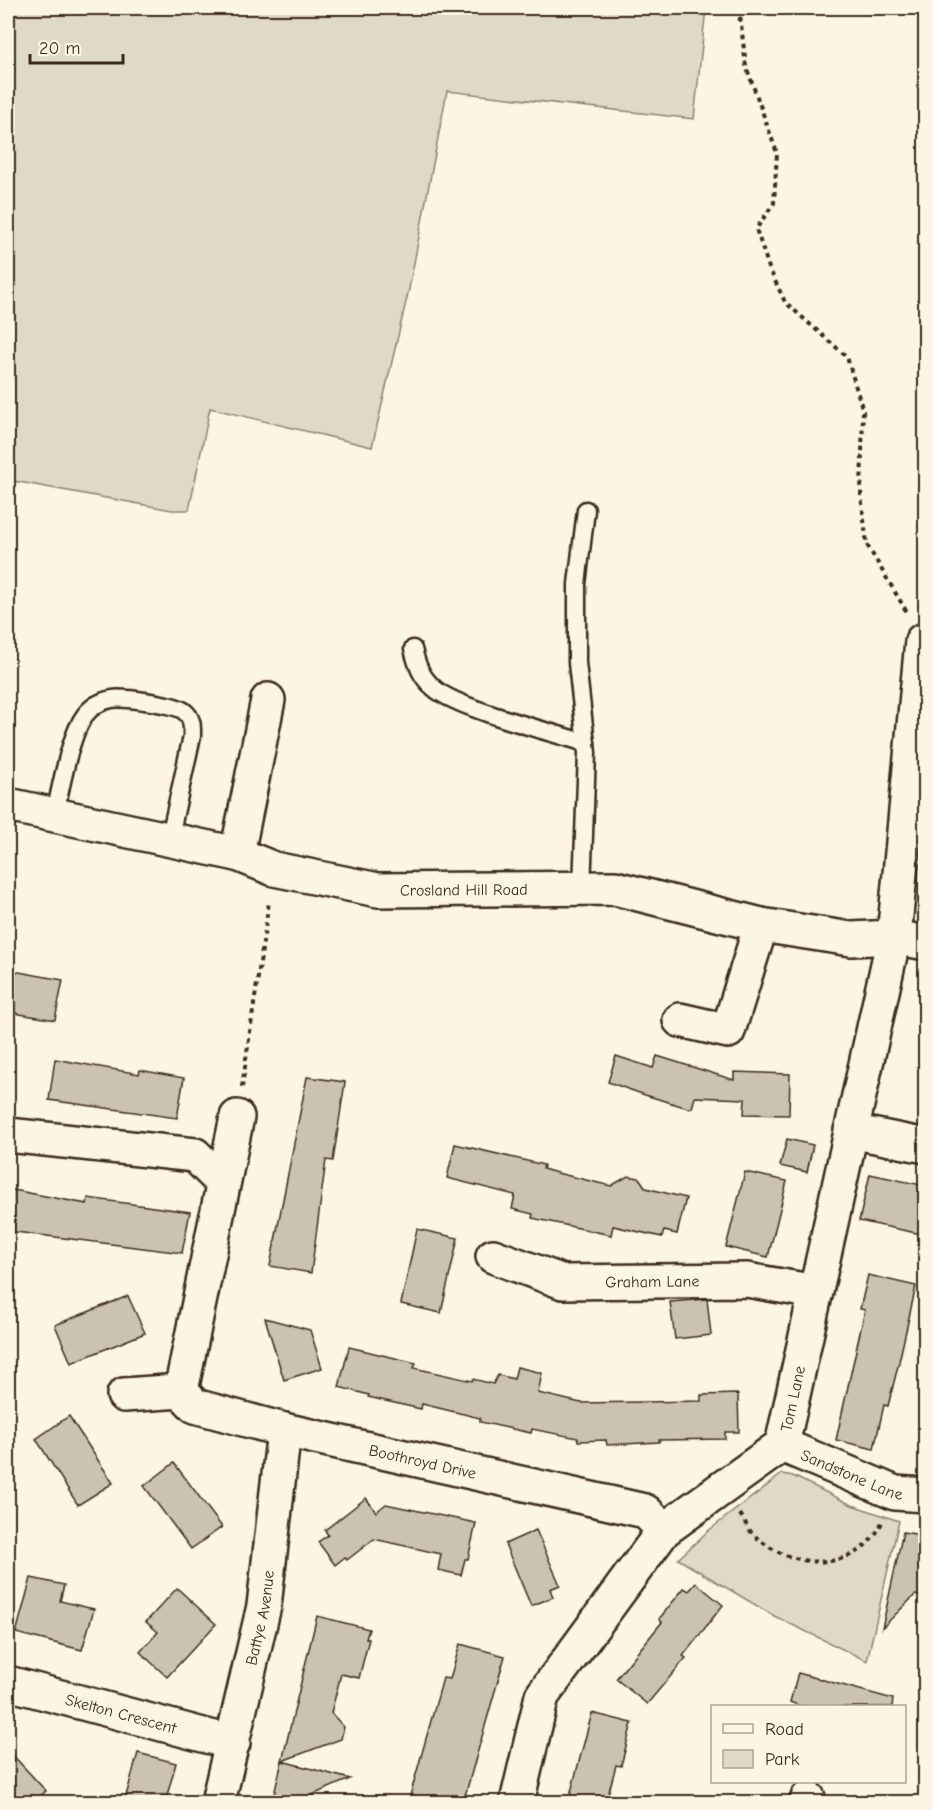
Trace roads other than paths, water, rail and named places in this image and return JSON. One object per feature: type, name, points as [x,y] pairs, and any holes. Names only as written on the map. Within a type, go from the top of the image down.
[{"type":"street","name":"Tom Lane","points":[[517,1803],[542,1696],[664,1530],[782,1445],[850,1131],[910,940],[922,641]]},
{"type":"street","points":[[237,854],[268,700]]},
{"type":"street","name":"Crosland Hill Road","points":[[8,806],[237,854],[274,869],[378,890],[615,888],[761,926],[851,939],[910,940]]},
{"type":"street","points":[[680,1020],[728,1031],[761,926]]},
{"type":"street","points":[[124,1395],[181,1391],[237,1117]]},
{"type":"street","points":[[850,1131],[926,1146]]},
{"type":"street","points":[[8,1135],[195,1155],[222,1182]]},
{"type":"street","name":"Graham Lane","points":[[494,1256],[563,1282],[747,1280],[816,1292]]},
{"type":"street","name":"Boothroyd Drive","points":[[181,1391],[195,1406],[284,1430],[645,1511],[664,1530]]},
{"type":"street","name":"Battye Avenue","points":[[218,1803],[264,1606],[284,1430]]},
{"type":"street","name":"Sandstone Lane","points":[[782,1445],[910,1494]]},
{"type":"street","name":"Skelton Crescent","points":[[8,1684],[233,1743]]},
{"type":"lane","points":[[582,889],[586,743],[578,663],[577,584],[586,510]]},
{"type":"lane","points":[[412,649],[418,671],[436,690],[475,708],[586,743]]},
{"type":"lane","points":[[54,817],[77,728],[85,714],[98,703],[113,699],[168,705],[184,711],[192,722],[192,736],[169,841]]}]
